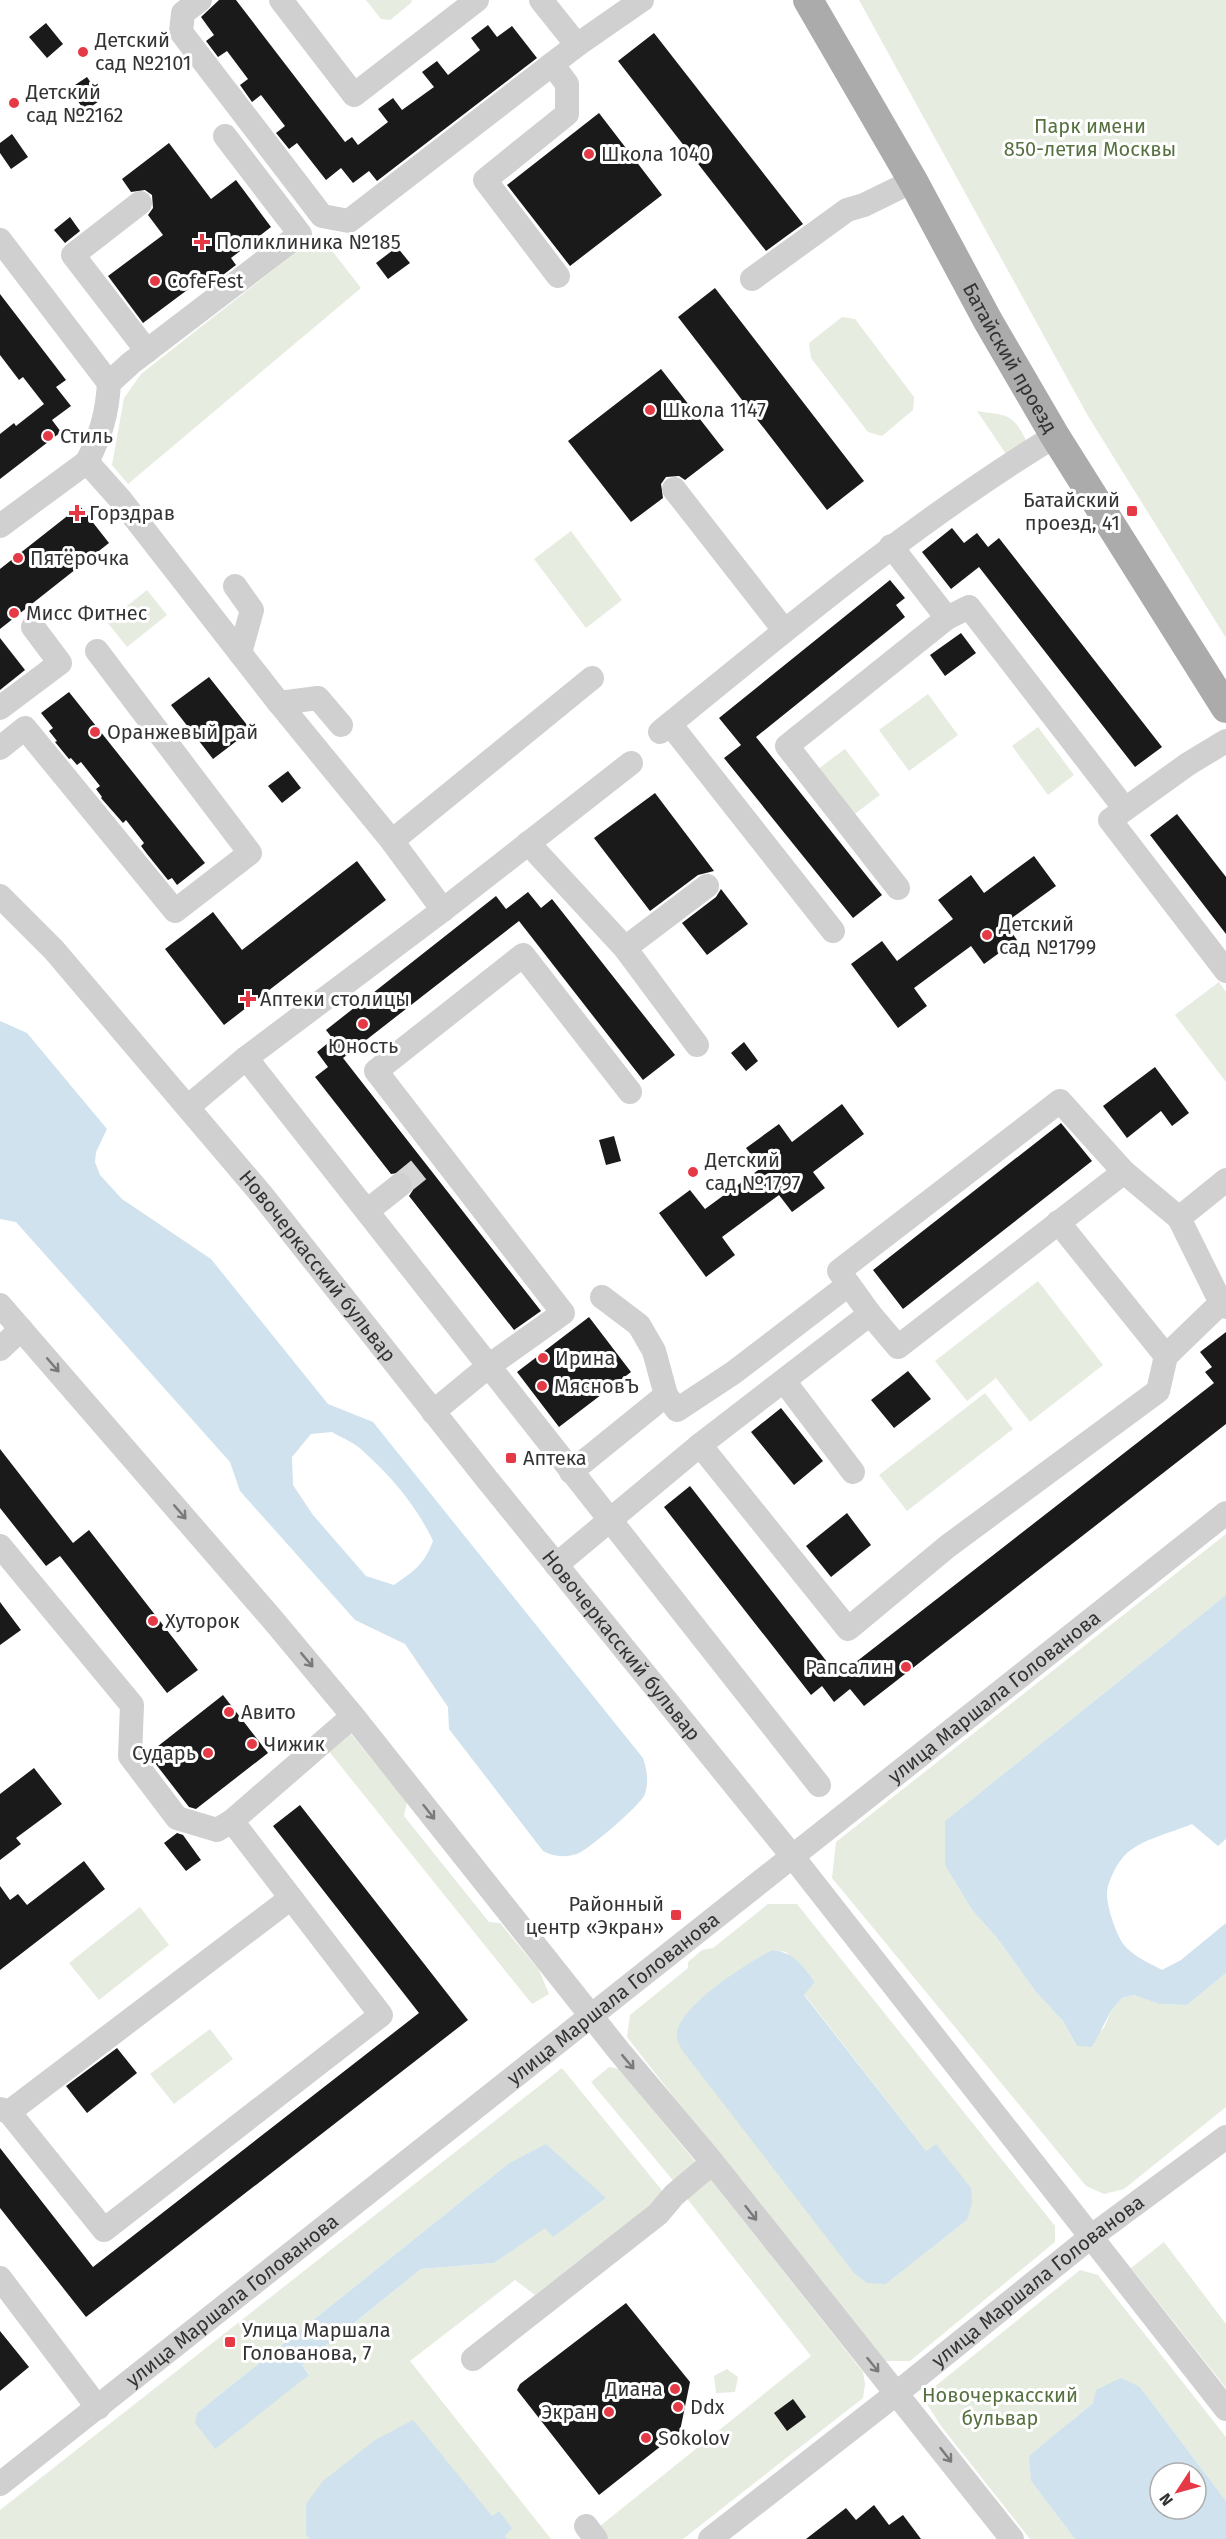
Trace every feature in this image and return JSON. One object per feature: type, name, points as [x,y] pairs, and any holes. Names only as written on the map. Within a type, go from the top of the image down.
[{"type":"main road","name":"Батайский проезд","points":[[808,0],[913,181],[988,321],[1055,436],[1226,708]]},
{"type":"street","points":[[200,0],[183,14],[181,32],[322,216],[349,221],[577,45],[642,0]]},
{"type":"street","points":[[281,0],[354,95],[477,0]]},
{"type":"street","points":[[541,0],[577,45]]},
{"type":"street","points":[[552,64],[567,84],[567,114],[484,180],[558,276]]},
{"type":"street","points":[[109,383],[147,351],[300,234],[225,136]]},
{"type":"street","points":[[752,279],[847,210],[864,205],[913,181]]},
{"type":"street","points":[[140,203],[73,255],[147,351]]},
{"type":"street","points":[[0,240],[109,383],[108,407],[102,433],[87,462],[0,526]]},
{"type":"street","points":[[833,931],[665,728],[891,546],[1009,464],[1055,436]]},
{"type":"street","points":[[87,462],[120,499],[279,703],[392,841],[442,910]]},
{"type":"street","points":[[674,489],[784,630]]},
{"type":"street","points":[[891,546],[946,618]]},
{"type":"street","points":[[235,586],[252,610],[240,653]]},
{"type":"street","points":[[898,888],[787,746],[946,618],[969,607],[1125,809]]},
{"type":"street","points":[[0,708],[60,663],[33,627]]},
{"type":"street","points":[[0,748],[25,728],[175,911],[250,853],[97,651]]},
{"type":"street","points":[[392,841],[592,678]]},
{"type":"street","points":[[279,703],[318,698],[341,725]]},
{"type":"street","points":[[1226,741],[1188,764],[1110,819],[1226,971]]},
{"type":"street","points":[[189,1106],[246,1058],[631,763]]},
{"type":"street","points":[[528,843],[625,948],[697,1045]]},
{"type":"street","points":[[625,948],[707,886]]},
{"type":"street","name":"Новочеркасский бульвар","points":[[0,896],[54,950],[189,1106],[262,1195],[433,1412],[793,1857],[1226,2409]]},
{"type":"street","points":[[433,1412],[490,1365],[563,1313],[433,1159],[376,1071],[523,955],[630,1092]]},
{"type":"street","points":[[246,1058],[819,1785]]},
{"type":"street","points":[[700,1445],[848,1629],[948,1546],[1158,1391],[1167,1356],[1224,1305],[1179,1218],[1124,1172],[1060,1101],[839,1271],[870,1314],[898,1347],[1124,1172]]},
{"type":"street","points":[[1179,1218],[1226,1180]]},
{"type":"street","points":[[367,1210],[400,1185]]},
{"type":"street","points":[[1058,1222],[1167,1356]]},
{"type":"street","points":[[602,1297],[639,1325],[654,1351],[666,1395],[676,1410],[733,1373],[848,1285]]},
{"type":"street","points":[[0,1305],[353,1716],[1012,2539]]},
{"type":"street","points":[[556,1565],[700,1445],[870,1314]]},
{"type":"street","points":[[0,1349],[21,1329]]},
{"type":"street","points":[[784,1380],[853,1472]]},
{"type":"street","points":[[571,1472],[666,1395]]},
{"type":"street","name":"улица Маршала Голованова","points":[[0,2484],[1226,1514]]},
{"type":"street","points":[[0,1546],[132,1705],[130,1756],[177,1818],[217,1830],[232,1821],[353,1716]]},
{"type":"street","points":[[232,1821],[381,2015],[104,2230],[5,2110],[291,1898]]},
{"type":"street","name":"улица Маршала Голованова","points":[[710,2539],[897,2393],[1092,2236],[1226,2137]]},
{"type":"street","points":[[472,2359],[658,2214],[674,2195],[712,2163]]},
{"type":"street","points":[[0,2278],[98,2408]]},
{"type":"green space","points":[[366,0],[412,0],[390,20],[381,19]]},
{"type":"green space","name":"Парк имени 850-летия Москвы","points":[[859,0],[1226,0],[1226,638],[1088,416]]},
{"type":"green space","points":[[319,234],[361,288],[128,484],[112,465],[124,398],[141,374]]},
{"type":"green space","points":[[842,317],[855,319],[914,397],[913,410],[882,436],[868,432],[811,358],[809,343]]},
{"type":"green space","points":[[977,411],[1008,417],[1017,425],[1027,442],[1010,460]]},
{"type":"green space","points":[[571,531],[622,600],[586,628],[534,559]]},
{"type":"green space","points":[[147,590],[167,615],[127,647],[107,622]]},
{"type":"green space","points":[[928,694],[958,735],[909,771],[879,730]]},
{"type":"green space","points":[[1038,727],[1074,775],[1048,795],[1012,746]]},
{"type":"green space","points":[[845,749],[880,795],[848,819],[814,772]]},
{"type":"green space","points":[[1219,982],[1226,992],[1226,1082],[1175,1015]]},
{"type":"green space","points":[[1038,1281],[1103,1365],[1030,1422],[996,1378],[967,1401],[935,1361]]},
{"type":"green space","points":[[985,1393],[1013,1429],[907,1511],[879,1475]]},
{"type":"green space","points":[[1226,1534],[1226,1595],[945,1821],[964,1894],[973,1911],[997,1938],[1036,1992],[1063,2021],[1077,2046],[1104,2028],[1111,2011],[1122,1998],[1134,1995],[1159,2004],[1187,2005],[1226,1973],[1226,2107],[1124,2189],[1104,2194],[1086,2186],[832,1878],[836,1842]]},
{"type":"green space","points":[[347,1729],[407,1802],[404,1816],[489,1922],[500,1923],[539,1970],[549,1994],[532,2004],[327,1749]]},
{"type":"green space","points":[[768,1904],[797,1904],[1055,2226],[1055,2242],[910,2361],[879,2361],[627,2037],[630,2015],[688,1968],[688,1962],[702,1950],[713,1948]],"holes":[[[772,1950],[786,1952],[815,1982],[804,1994],[926,2151],[936,2144],[967,2220],[886,2284],[755,1960]]]},
{"type":"green space","points":[[140,1907],[169,1945],[99,2000],[69,1963]]},
{"type":"green space","points":[[210,2029],[233,2059],[174,2104],[150,2074]]},
{"type":"green space","points":[[609,2067],[619,2069],[698,2165],[676,2184],[591,2082]]},
{"type":"green space","points":[[562,2068],[665,2194],[535,2295],[515,2280],[410,2361],[551,2539],[507,2539],[505,2536],[511,2528],[499,2511],[492,2516],[306,2534],[310,2539],[0,2539],[0,2510]],"holes":[[[508,2164],[606,2198],[553,2236],[545,2227],[494,2263],[421,2269],[302,2365],[309,2374],[214,2448],[196,2423],[197,2413]]]},
{"type":"green space","points":[[709,2177],[863,2372],[865,2384],[863,2398],[683,2539],[584,2539],[811,2356],[685,2196]]},
{"type":"green space","points":[[1164,2242],[1226,2324],[1226,2388],[1131,2268]]},
{"type":"green space","name":"Новочеркасский бульвар","points":[[1080,2270],[1098,2275],[1226,2437],[1226,2501],[1208,2477],[1208,2461],[1196,2461],[1140,2387],[1093,2403],[1072,2420],[1031,2481],[1075,2539],[1030,2539],[941,2426],[927,2404],[933,2388]]},
{"type":"green space","points":[[727,2369],[738,2377],[735,2392],[716,2393],[714,2376]]},
{"type":"water","points":[[0,1021],[27,1033],[107,1129],[96,1152],[95,1162],[100,1175],[122,1199],[211,1259],[328,1404],[373,1422],[643,1758],[647,1776],[646,1789],[635,1807],[604,1835],[579,1853],[560,1856],[543,1851],[449,1729],[448,1707],[405,1644],[355,1620],[240,1491],[230,1462],[16,1222],[0,1219]],"holes":[[[332,1432],[361,1449],[394,1482],[420,1517],[433,1541],[418,1567],[394,1585],[366,1576],[313,1515],[293,1485],[292,1457],[311,1434]]]},
{"type":"water","points":[[1226,1595],[1226,1839],[1218,1846],[1192,1824],[1139,1845],[1122,1858],[1111,1878],[1107,1892],[1112,1919],[1124,1945],[1137,1956],[1162,1970],[1181,1960],[1226,1923],[1226,1973],[1187,2005],[1159,2004],[1134,1995],[1122,1998],[1111,2011],[1092,2047],[1077,2046],[1063,2021],[1036,1992],[997,1938],[973,1911],[945,1865],[945,1821]]},
{"type":"water","points":[[772,1950],[787,1954],[801,1965],[815,1982],[804,1995],[926,2151],[936,2144],[971,2188],[972,2203],[967,2220],[886,2284],[867,2283],[854,2273],[678,2042],[680,2025],[700,1999],[731,1975]]},
{"type":"water","points":[[546,2144],[606,2198],[553,2237],[545,2228],[494,2263],[421,2269],[302,2365],[309,2375],[215,2449],[195,2423],[197,2413],[508,2164]]},
{"type":"water","points":[[1121,2378],[1140,2387],[1196,2461],[1148,2461],[1148,2521],[1208,2521],[1208,2477],[1226,2501],[1226,2539],[1075,2539],[1031,2481],[1029,2456],[1093,2403],[1096,2390]]},
{"type":"water","points":[[413,2420],[492,2516],[499,2511],[512,2528],[505,2536],[507,2539],[310,2539],[306,2535],[306,2504],[323,2481],[375,2440]]},
{"type":"building","points":[[219,0],[236,0],[345,142],[352,137],[358,145],[388,122],[378,109],[393,98],[402,110],[434,87],[422,72],[437,61],[448,75],[480,50],[471,38],[488,25],[497,37],[512,26],[537,58],[377,181],[369,171],[353,183],[341,168],[326,180],[297,143],[289,149],[276,133],[285,126],[261,95],[252,102],[240,85],[248,79],[227,51],[218,57],[206,41],[214,35],[201,17]]},
{"type":"building","points":[[46,23],[63,44],[47,58],[29,37]]},
{"type":"building","points":[[654,33],[803,224],[766,251],[618,61]]},
{"type":"building","points":[[87,77],[102,99],[85,111],[69,89]]},
{"type":"building","points":[[599,113],[662,195],[570,266],[507,185]]},
{"type":"building","points":[[12,134],[28,157],[11,169],[0,153],[0,143]]},
{"type":"building","name":"Поликлиника №185","points":[[169,143],[211,199],[236,180],[271,227],[231,258],[236,265],[219,278],[214,270],[143,323],[108,276],[163,235],[148,215],[153,208],[152,195],[145,190],[131,192],[122,179]]},
{"type":"building","points":[[70,217],[80,231],[65,243],[54,230]]},
{"type":"building","points":[[397,247],[410,263],[388,279],[376,263]]},
{"type":"building","points":[[715,288],[864,481],[827,510],[678,317]]},
{"type":"building","points":[[0,294],[66,380],[56,387],[71,406],[52,420],[61,432],[0,479],[0,434],[14,423],[16,426],[44,404],[23,377],[19,380],[0,355]]},
{"type":"building","points":[[661,369],[724,450],[685,480],[679,476],[666,477],[661,484],[663,498],[631,522],[568,441]]},
{"type":"building","points":[[80,506],[109,543],[0,629],[0,569]]},
{"type":"building","points":[[952,528],[964,543],[977,533],[988,547],[999,538],[1162,747],[1135,767],[979,567],[951,589],[922,552]]},
{"type":"building","points":[[890,580],[905,598],[896,605],[905,617],[756,737],[882,895],[853,918],[724,758],[741,745],[719,718]]},
{"type":"building","points":[[961,633],[976,653],[945,676],[930,655]]},
{"type":"building","points":[[0,638],[25,670],[0,690]]},
{"type":"building","points":[[209,677],[251,730],[213,759],[171,705]]},
{"type":"building","points":[[69,692],[205,863],[177,885],[172,878],[168,880],[147,854],[141,846],[144,843],[126,820],[123,823],[101,798],[96,789],[100,786],[81,762],[77,765],[71,758],[69,759],[55,742],[57,741],[49,731],[53,728],[41,713]]},
{"type":"building","points":[[288,771],[301,788],[282,803],[268,786]]},
{"type":"building","points":[[655,793],[714,871],[698,875],[650,911],[594,838]]},
{"type":"building","points":[[1177,814],[1226,877],[1226,934],[1150,835]]},
{"type":"building","points":[[1034,856],[1056,886],[1005,923],[1017,940],[984,964],[971,946],[914,988],[927,1006],[898,1028],[851,964],[882,941],[897,961],[953,919],[938,900],[971,875],[984,893]]},
{"type":"building","points":[[357,861],[386,900],[224,1025],[165,949],[213,912],[242,950]]},
{"type":"building","points":[[721,889],[748,924],[707,955],[682,923],[716,897]]},
{"type":"building","points":[[528,892],[541,908],[552,899],[675,1055],[643,1080],[519,921],[343,1058],[541,1311],[514,1330],[409,1196],[413,1190],[411,1177],[405,1172],[391,1174],[315,1077],[328,1067],[317,1052],[333,1039],[326,1030],[496,896],[506,909]]},
{"type":"building","points":[[744,1042],[758,1061],[746,1071],[731,1053]]},
{"type":"building","points":[[1155,1067],[1189,1113],[1172,1126],[1161,1111],[1127,1138],[1103,1106]]},
{"type":"building","points":[[842,1104],[864,1134],[813,1172],[825,1188],[792,1212],[779,1195],[722,1237],[735,1255],[706,1277],[659,1213],[690,1190],[705,1209],[761,1168],[746,1148],[779,1124],[792,1142]]},
{"type":"building","points":[[1061,1123],[1092,1161],[903,1309],[873,1270]]},
{"type":"building","points":[[614,1136],[621,1161],[606,1165],[599,1140]]},
{"type":"building","points":[[589,1317],[631,1372],[559,1427],[517,1372]]},
{"type":"building","points":[[1226,1332],[1226,1424],[864,1706],[850,1689],[834,1702],[822,1686],[811,1695],[664,1507],[690,1486],[838,1676],[1214,1383],[1205,1372],[1212,1367],[1200,1352]]},
{"type":"building","points":[[908,1371],[931,1399],[894,1428],[871,1400]]},
{"type":"building","points":[[781,1408],[823,1461],[794,1485],[751,1432]]},
{"type":"building","points":[[0,1449],[73,1543],[89,1530],[198,1670],[167,1693],[60,1556],[46,1566],[0,1508]]},
{"type":"building","points":[[847,1513],[871,1545],[831,1577],[806,1546]]},
{"type":"building","points":[[0,1602],[21,1630],[0,1645]]},
{"type":"building","name":"Сударь","points":[[223,1695],[268,1753],[196,1809],[189,1807],[148,1754]]},
{"type":"building","points":[[34,1768],[62,1804],[16,1838],[21,1844],[0,1860],[0,1794]]},
{"type":"building","points":[[300,1805],[468,2020],[86,2317],[0,2208],[0,2148],[93,2267],[419,2013],[273,1826]]},
{"type":"building","points":[[177,1833],[183,1835],[201,1860],[186,1871],[164,1843]]},
{"type":"building","points":[[84,1861],[105,1889],[0,1970],[0,1886],[10,1900],[18,1894],[27,1905]]},
{"type":"building","points":[[117,2048],[137,2073],[87,2113],[66,2086]]},
{"type":"building","name":"Экран","points":[[626,2303],[690,2382],[680,2431],[599,2495],[517,2390],[520,2384]]},
{"type":"building","points":[[0,2331],[29,2367],[0,2391]]},
{"type":"building","points":[[793,2399],[806,2417],[787,2431],[774,2413]]},
{"type":"building","points":[[874,2505],[889,2525],[903,2515],[921,2539],[806,2539],[846,2508],[856,2520]]},
{"type":"tunnel","points":[[400,1185],[426,1164]]},
{"type":"place","name":"Детский сад №2101","points":[[83,52]]},
{"type":"place","name":"Детский сад №2162","points":[[14,103]]},
{"type":"place","name":"Школа 1040","points":[[589,154]]},
{"type":"place","name":"Поликлиника №185","points":[[202,242]]},
{"type":"place","name":"CofeFest","points":[[155,281]]},
{"type":"place","name":"Школа 1147","points":[[650,410]]},
{"type":"place","name":"Стиль","points":[[48,436]]},
{"type":"place","name":"Батайский проезд, 41","points":[[1132,511]]},
{"type":"place","name":"Горздрав","points":[[77,513]]},
{"type":"place","name":"Пятёрочка","points":[[18,558]]},
{"type":"place","name":"Мисс Фитнес","points":[[14,613]]},
{"type":"place","name":"Оранжевый рай","points":[[95,732]]},
{"type":"place","name":"Детский сад №1799","points":[[987,935]]},
{"type":"place","name":"Аптеки столицы","points":[[248,999]]},
{"type":"place","name":"Юность","points":[[363,1024]]},
{"type":"place","name":"Детский сад №1797","points":[[693,1172]]},
{"type":"place","name":"Ирина","points":[[543,1358]]},
{"type":"place","name":"МясновЪ","points":[[542,1386]]},
{"type":"place","name":"Аптека","points":[[511,1458]]},
{"type":"place","name":"Хуторок","points":[[153,1621]]},
{"type":"place","name":"Рапсалин","points":[[906,1667]]},
{"type":"place","name":"Авито","points":[[229,1712]]},
{"type":"place","name":"Чижик","points":[[252,1744]]},
{"type":"place","name":"Сударь","points":[[208,1753]]},
{"type":"place","name":"Районный центр «Экран»","points":[[676,1915]]},
{"type":"place","name":"Улица Маршала Голованова, 7","points":[[230,2342]]},
{"type":"place","name":"Диана","points":[[675,2389]]},
{"type":"place","name":"Ddx","points":[[678,2407]]},
{"type":"place","name":"Экран","points":[[609,2412]]},
{"type":"place","name":"Sokolov","points":[[646,2438]]}]
